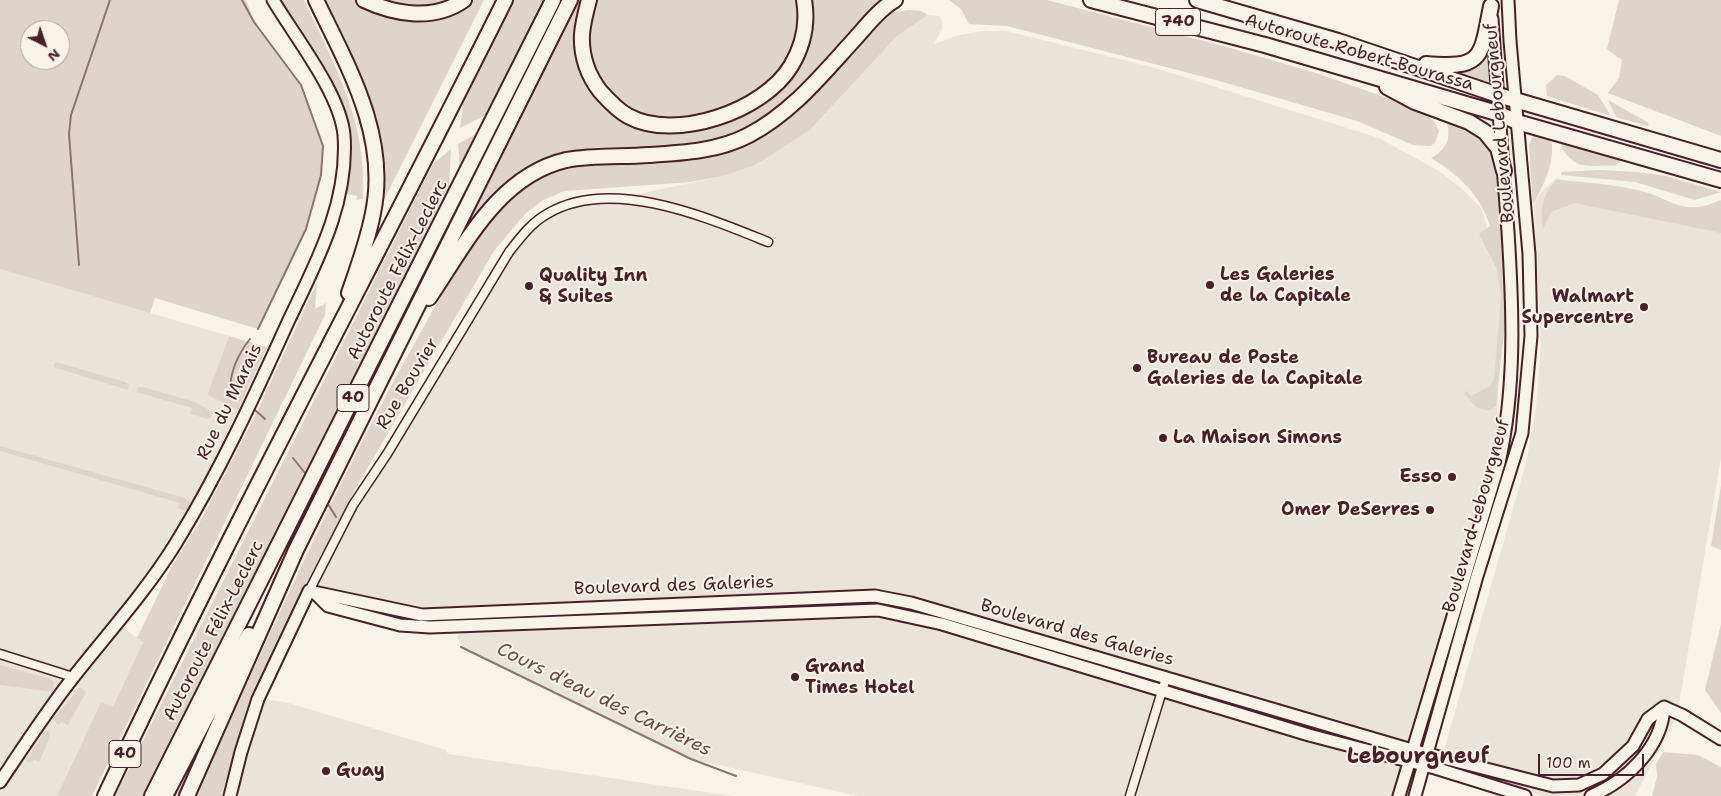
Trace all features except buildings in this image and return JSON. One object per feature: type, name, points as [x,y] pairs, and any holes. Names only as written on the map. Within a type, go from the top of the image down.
[{"type":"highway","points":[[316,0],[354,79],[366,111],[376,165],[373,214],[334,336]]},
{"type":"highway","points":[[364,0],[401,13],[430,14],[455,6],[464,0]]},
{"type":"highway","points":[[413,186],[496,0]]},
{"type":"highway","name":"Autoroute Félix-Leclerc","points":[[105,796],[145,712],[334,336],[413,186],[505,0]]},
{"type":"highway","name":"Autoroute Félix-Leclerc","points":[[152,796],[553,0]]},
{"type":"highway","points":[[187,796],[296,550],[570,0]]},
{"type":"highway","points":[[589,0],[582,32],[582,46],[586,65],[593,82],[608,101],[628,116],[644,122],[670,126],[698,122],[737,110],[768,91],[780,80],[790,67],[804,34],[804,0]]},
{"type":"highway","points":[[398,344],[481,221],[495,203],[525,178],[541,169],[568,160],[676,153],[712,148],[747,136],[774,120],[794,105],[870,23],[895,0]]},
{"type":"highway","name":"Autoroute Robert-Bourassa","points":[[1091,0],[1357,71],[1500,114],[1517,122],[1721,180]]},
{"type":"highway","name":"Autoroute Robert-Bourassa","points":[[1196,0],[1401,61],[1498,95],[1721,160]]},
{"type":"highway","points":[[1401,61],[1456,66],[1472,60],[1483,46],[1491,3]]},
{"type":"highway","points":[[1357,71],[1416,102],[1469,122],[1485,132],[1498,148],[1504,172]]},
{"type":"highway","points":[[165,796],[270,595],[296,550]]},
{"type":"street","name":"Rue du Marais","points":[[0,782],[73,677],[135,602],[176,544],[243,419],[331,229],[340,195],[344,165],[344,133],[328,90],[273,0]]},
{"type":"street","name":"Boulevard Lebourgneuf","points":[[1415,796],[1477,576],[1522,433],[1531,336],[1529,254],[1508,0]]},
{"type":"street","name":"Boulevard Lebourgneuf","points":[[1400,796],[1412,750],[1493,484],[1506,428],[1514,333],[1491,3]]},
{"type":"street","name":"Rue Bouvier","points":[[230,796],[241,752],[258,699],[313,593],[366,482],[387,454],[509,252],[535,222],[559,208],[574,202],[593,200],[644,202],[698,214],[768,242]]},
{"type":"street","name":"Boulevard des Galeries","points":[[313,593],[422,615],[875,596],[911,603],[1412,750],[1528,782],[1553,786],[1579,785],[1603,774],[1618,763],[1633,746],[1648,719],[1664,707]]},
{"type":"street","name":"Boulevard des Galeries","points":[[313,593],[328,606],[400,625],[430,626],[878,610],[942,624],[1162,691],[1525,796]]},
{"type":"street","points":[[0,654],[73,677]]},
{"type":"street","points":[[1130,796],[1166,678]]},
{"type":"street","points":[[1591,796],[1610,788],[1632,771],[1663,725],[1664,707],[1682,715],[1721,740]]},
{"type":"shaded area","points":[[0,0],[246,0],[254,22],[301,85],[323,146],[321,175],[306,229],[258,329],[155,298],[150,313],[0,269]]},
{"type":"shaded area","points":[[278,0],[304,0],[338,72],[355,120],[360,145],[363,171],[363,199],[356,200],[357,196],[346,194],[350,166],[351,137],[347,118],[340,100],[321,66]]},
{"type":"shaded area","points":[[324,0],[357,0],[365,5],[457,12],[475,0],[484,0],[377,214],[370,107],[361,77]]},
{"type":"shaded area","points":[[375,0],[447,0],[420,9],[411,9]]},
{"type":"shaded area","points":[[514,0],[546,0],[490,113],[460,128],[463,103]]},
{"type":"shaded area","points":[[578,0],[585,0],[578,51],[628,121],[700,127],[794,71],[809,0],[887,0],[783,110],[744,131],[707,144],[674,147],[600,147],[566,152],[534,166],[440,272]]},
{"type":"shaded area","points":[[594,0],[798,0],[798,45],[778,76],[738,104],[705,116],[684,120],[654,120],[632,113],[615,102],[592,71],[587,44]]},
{"type":"shaded area","points":[[949,0],[1047,0],[1227,47],[1319,74],[1419,109],[1434,121],[1439,131],[1435,143],[1430,146],[1413,145],[1357,121],[1216,80],[1007,26],[969,24],[961,9]]},
{"type":"shaded area","points":[[1619,0],[1721,0],[1721,136],[1608,93],[1619,78],[1622,60],[1607,49]]},
{"type":"shaded area","points":[[921,11],[928,15],[897,36],[810,130],[755,165],[723,176],[691,182],[565,191],[543,200],[525,214],[494,251],[357,486],[302,592],[257,685],[221,796],[196,796],[304,560],[361,444],[456,270],[468,250],[496,213],[530,183],[556,170],[585,165],[643,162],[662,159],[758,137],[777,127],[809,99],[882,19],[893,12]]},
{"type":"shaded area","points":[[928,15],[939,16],[942,22],[942,29],[934,44],[956,36],[981,31],[1006,31],[1152,67],[1379,138],[1439,171],[1461,188],[1481,208],[1504,279],[1507,307],[1497,385],[1499,425],[1506,428],[1412,750],[875,596],[667,608],[750,613],[878,610],[1409,763],[1399,796],[858,796],[691,759],[461,647],[457,637],[465,618],[309,591],[353,505],[525,232],[559,207],[610,200],[723,176],[810,130],[897,36]]},
{"type":"shaded area","points":[[1487,50],[1489,82],[1447,71]]},
{"type":"shaded area","points":[[1557,75],[1565,76],[1598,95],[1611,116],[1547,96],[1546,85]]},
{"type":"shaded area","points":[[1608,100],[1647,122],[1649,125],[1616,117]]},
{"type":"shaded area","points":[[1446,120],[1469,131],[1482,141],[1496,162],[1506,262],[1505,323],[1496,406],[1489,411],[1476,407],[1464,393],[1467,391],[1471,396],[1490,386],[1494,379],[1501,296],[1497,269],[1479,234],[1490,226],[1486,215],[1467,186],[1451,171],[1431,158],[1441,151],[1447,142],[1448,126]]},
{"type":"shaded area","points":[[481,131],[460,174],[458,144]]},
{"type":"shaded area","points":[[1538,134],[1622,159],[1615,166],[1578,164],[1568,156],[1562,148],[1561,142],[1551,139],[1552,157],[1550,165],[1533,205],[1529,145],[1533,136]]},
{"type":"shaded area","points":[[451,149],[449,189],[146,796],[115,796],[433,164]]},
{"type":"shaded area","points":[[1600,170],[1666,176],[1721,192],[1695,200],[1635,182],[1561,175],[1561,172]]},
{"type":"shaded area","points":[[1556,178],[1721,214],[1721,458],[1677,716],[1635,796],[1542,796],[1442,757],[1526,463],[1536,408],[1541,343],[1534,205],[1538,196]]},
{"type":"shaded area","points":[[1557,180],[1597,183],[1627,188],[1650,193],[1686,207],[1707,205],[1721,200],[1721,233],[1575,203],[1551,212],[1543,229],[1543,202],[1548,190]]},
{"type":"shaded area","points":[[0,269],[229,336],[207,395],[238,410],[190,505],[154,562],[112,620],[143,642],[113,708],[101,702],[57,796],[0,796]]},
{"type":"shaded area","points":[[317,282],[315,309],[326,303],[325,315],[92,796],[57,796],[101,702],[113,707],[143,642],[137,638],[172,566],[202,518],[254,418]]},
{"type":"shaded area","points":[[229,336],[267,347],[238,410],[207,395]]},
{"type":"shaded area","points":[[56,362],[125,382],[129,385],[128,390],[53,367]]},
{"type":"shaded area","points":[[138,387],[195,402],[211,411],[212,416],[208,419],[190,414],[192,408],[136,392]]},
{"type":"shaded area","points":[[0,446],[185,498],[191,502],[186,511],[177,508],[180,503],[0,451]]},
{"type":"shaded area","points":[[1721,485],[1721,550],[1711,546]]},
{"type":"shaded area","points":[[1721,624],[1721,713],[1705,690]]},
{"type":"shaded area","points":[[0,665],[50,679],[54,682],[53,692],[0,685]]},
{"type":"shaded area","points":[[80,687],[86,692],[68,725],[61,722],[58,725],[53,719]]},
{"type":"shaded area","points":[[231,687],[181,796],[171,796]]},
{"type":"shaded area","points":[[258,699],[285,702],[446,750],[448,754],[732,796],[229,796]]},
{"type":"shaded area","points":[[45,731],[49,731],[50,737],[39,762],[34,759],[31,763],[26,761]]},
{"type":"shaded area","points":[[1663,752],[1698,755],[1721,767],[1721,796],[1652,796],[1657,777],[1656,764]]},
{"type":"waterway","points":[[79,265],[69,134],[71,115],[110,0]]},
{"type":"waterway","name":"Cours d'eau des Carrières","points":[[242,0],[254,22],[301,85],[323,146],[321,175],[306,229],[258,329]]},
{"type":"waterway","name":"Cours d'eau des Carrières","points":[[236,398],[231,394],[231,380],[238,358],[250,339]]},
{"type":"waterway","name":"Cours d'eau des Carrières","points":[[255,410],[265,419]]},
{"type":"waterway","name":"Cours d'eau des Carrières","points":[[293,458],[305,473]]},
{"type":"waterway","name":"Cours d'eau des Carrières","points":[[328,504],[336,517]]},
{"type":"waterway","name":"Cours d'eau des Carrières","points":[[461,647],[691,759],[736,776]]},
{"type":"place","name":"Les Galeries de la Capitale","points":[[1210,285]]},
{"type":"place","name":"Quality Inn & Suites","points":[[529,286]]},
{"type":"place","name":"Walmart Supercentre","points":[[1644,307]]},
{"type":"place","name":"Bureau de Poste Galeries de la Capitale","points":[[1137,368]]},
{"type":"place","name":"La Maison Simons","points":[[1163,438]]},
{"type":"place","name":"Esso","points":[[1452,477]]},
{"type":"place","name":"Omer DeSerres","points":[[1430,510]]},
{"type":"place","name":"Grand Times Hotel","points":[[795,677]]},
{"type":"place","name":"Guay","points":[[326,771]]},
{"type":"district","name":"Lebourgneuf","points":[[1418,757]]}]
